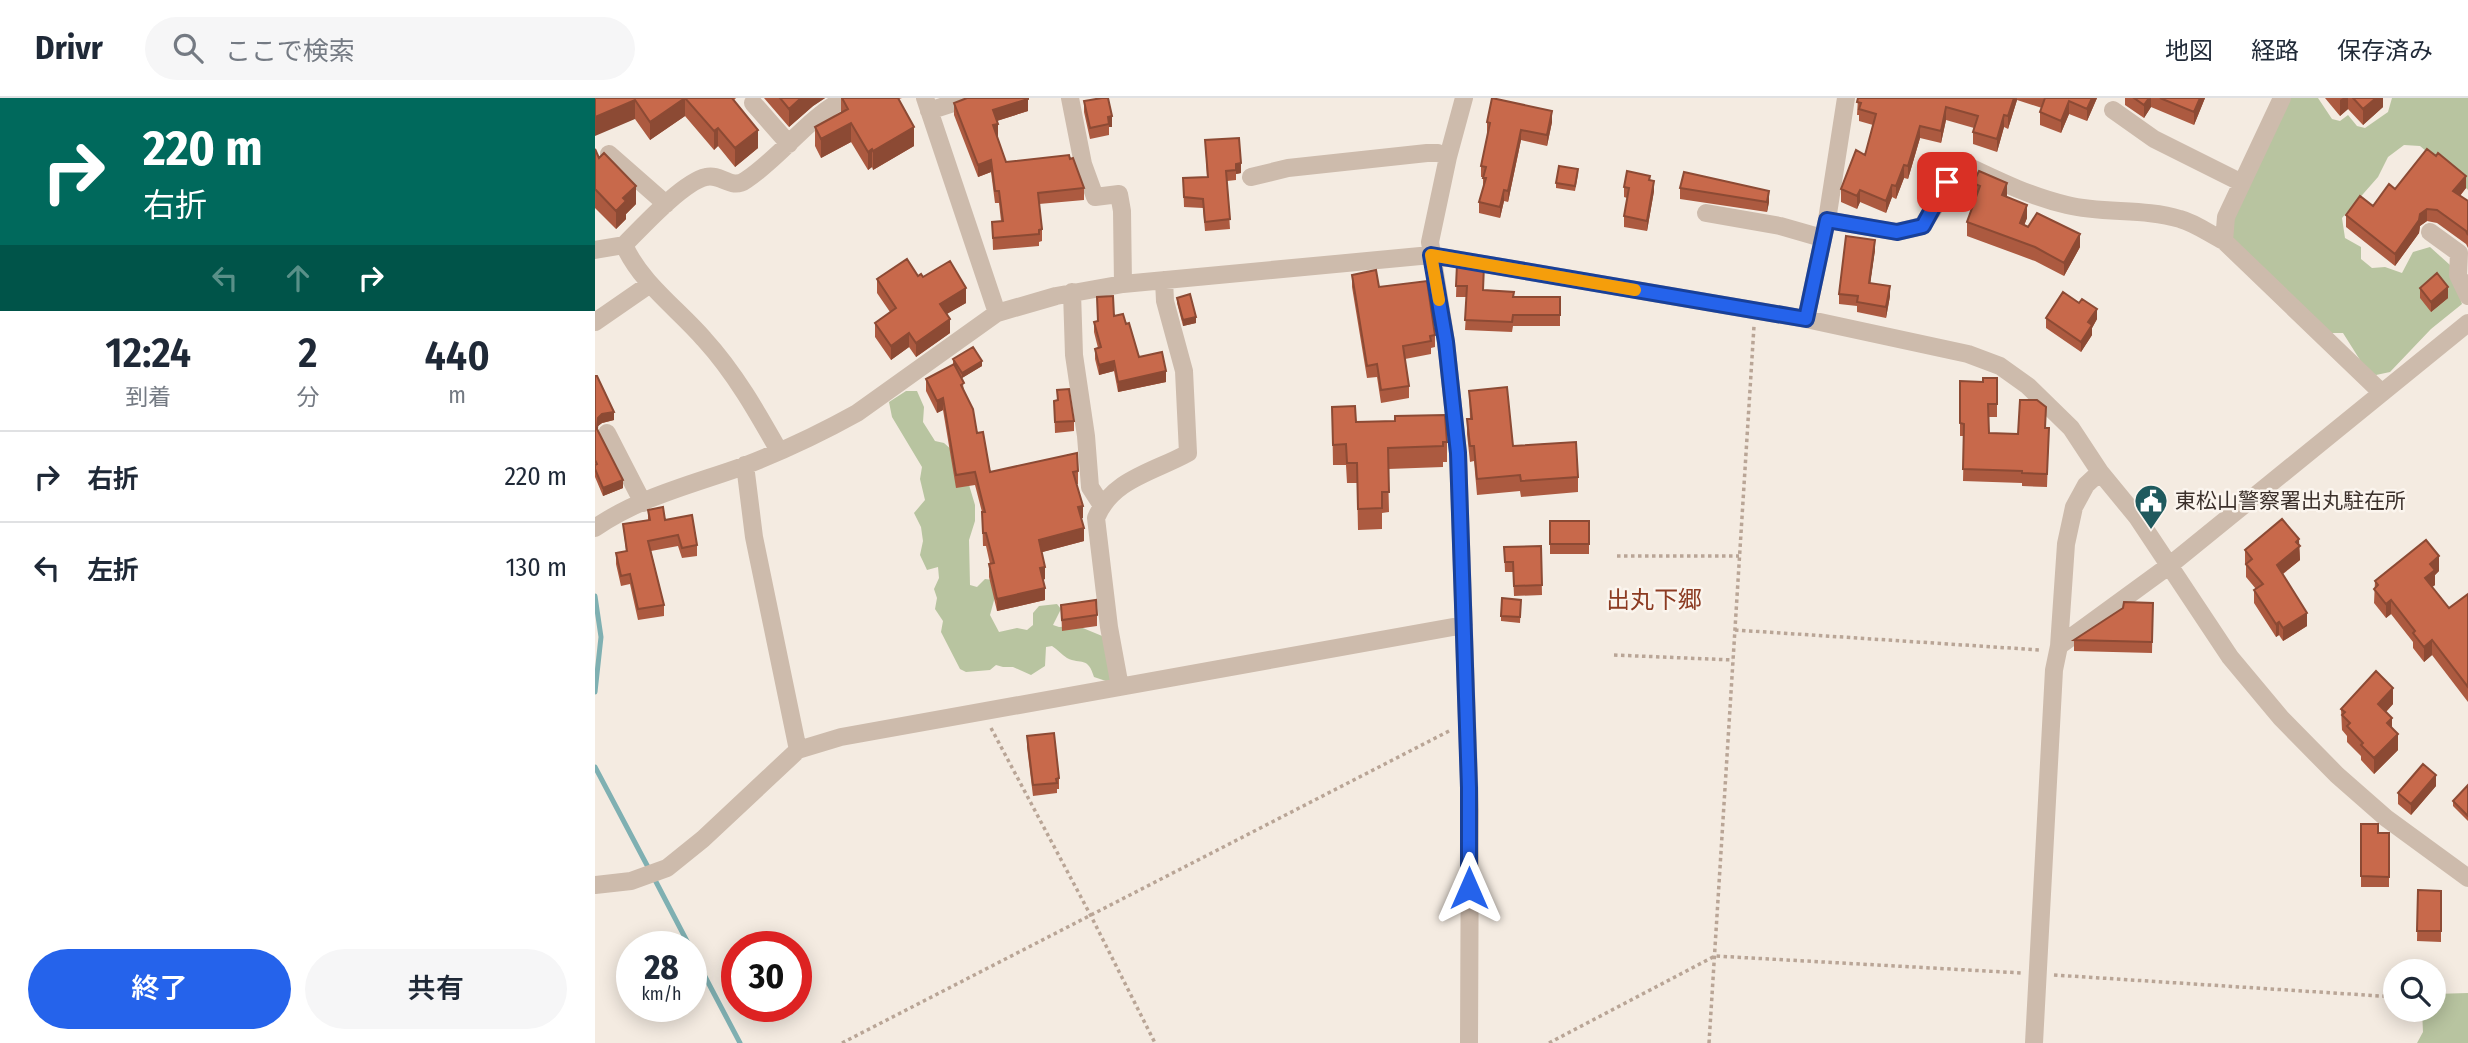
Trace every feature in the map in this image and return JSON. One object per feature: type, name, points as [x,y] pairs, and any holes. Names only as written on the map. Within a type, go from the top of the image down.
[{"type":"street","points":[[595,250],[624,245],[666,204],[698,179],[710,175],[735,185],[743,183],[846,98]]},
{"type":"street","points":[[969,98],[927,105],[997,313]]},
{"type":"street","points":[[1070,98],[1083,164],[1095,197],[1119,194],[1122,211],[1123,284]]},
{"type":"street","points":[[1464,98],[1430,242],[1446,342],[1458,453],[1470,810],[1469,1043]]},
{"type":"street","points":[[1806,319],[1827,220],[1846,98]]},
{"type":"street","points":[[2224,241],[2226,217],[2282,98]]},
{"type":"street","points":[[753,103],[789,144]]},
{"type":"street","points":[[2113,110],[2154,139],[2242,183]]},
{"type":"street","points":[[1251,177],[1288,168],[1345,160],[1427,153],[1448,157]]},
{"type":"street","points":[[609,154],[666,204]]},
{"type":"street","points":[[1827,220],[1897,232],[1923,226],[1938,202],[1957,161],[2022,192],[2069,206],[2182,219],[2224,241],[2249,268],[2382,393]]},
{"type":"street","points":[[1706,213],[1780,226],[1822,238]]},
{"type":"street","points":[[2430,232],[2459,253],[2458,275],[2468,296]]},
{"type":"street","points":[[624,245],[631,261],[650,284],[705,340],[744,390],[779,451]]},
{"type":"street","points":[[595,528],[611,517],[744,466],[857,413],[997,313],[1072,292],[1123,284],[1431,255],[1806,319],[1968,354],[2000,366],[2028,386],[2071,428],[2100,472],[2137,517],[2230,657],[2281,718],[2337,775],[2386,818],[2468,878]]},
{"type":"street","points":[[1119,687],[1096,518],[1101,504],[1123,484],[1188,453],[1184,371],[1165,301],[1164,280]]},
{"type":"street","points":[[595,322],[650,284]]},
{"type":"street","points":[[1072,292],[1074,355],[1086,436],[1090,487],[1101,504]]},
{"type":"street","points":[[2058,649],[2169,565],[2382,393],[2466,329]]},
{"type":"street","points":[[607,433],[643,503]]},
{"type":"street","points":[[744,466],[754,537],[798,750]]},
{"type":"street","points":[[2034,1043],[2053,684],[2066,544],[2074,507],[2086,485],[2100,472]]},
{"type":"street","points":[[595,885],[631,881],[667,868],[703,839],[798,750],[841,737],[1464,625]]},
{"type":"path","points":[[1709,1043],[1752,339],[1759,311]]},
{"type":"path","points":[[1617,556],[1739,556]]},
{"type":"path","points":[[1735,630],[2058,649]]},
{"type":"path","points":[[1614,655],[1733,660]]},
{"type":"path","points":[[982,712],[1156,1043]]},
{"type":"path","points":[[842,1043],[1467,722]]},
{"type":"path","points":[[1549,1043],[1715,956],[2383,996]]},
{"type":"green space","points":[[2290,98],[2318,98],[2332,119],[2340,121],[2348,115],[2357,126],[2365,128],[2388,112],[2392,98],[2468,98],[2468,190],[2420,146],[2404,145],[2388,157],[2378,177],[2342,218],[2345,238],[2361,247],[2361,259],[2372,268],[2385,267],[2402,273],[2413,252],[2430,247],[2450,265],[2462,304],[2431,329],[2390,372],[2376,375],[2367,371],[2343,333],[2325,333],[2228,237],[2233,218]]},
{"type":"green space","points":[[906,391],[917,391],[924,407],[923,422],[935,441],[944,443],[961,458],[975,505],[975,521],[969,540],[970,585],[977,587],[985,579],[993,580],[996,593],[990,615],[999,632],[1017,628],[1027,630],[1033,625],[1033,613],[1039,606],[1057,604],[1061,609],[1053,625],[1078,626],[1107,638],[1115,684],[1094,677],[1087,664],[1067,658],[1052,646],[1046,647],[1045,666],[1031,675],[1013,667],[996,665],[990,670],[966,672],[960,669],[941,632],[943,621],[935,609],[937,598],[934,589],[939,578],[938,567],[927,570],[920,555],[923,541],[921,527],[914,513],[925,500],[920,479],[922,467],[892,417],[889,402]]},
{"type":"green space","points":[[2468,993],[2468,1043],[2417,1043],[2423,1032],[2423,1022],[2446,1022],[2446,994]]},
{"type":"building","points":[[595,98],[685,98],[650,122],[635,100],[595,117]]},
{"type":"building","points":[[685,98],[732,98],[758,130],[735,148],[718,128],[714,131]]},
{"type":"building","points":[[780,98],[801,98],[789,109]]},
{"type":"building","points":[[842,98],[898,98],[914,127],[868,152],[851,123],[821,139],[815,127],[848,109]]},
{"type":"building","points":[[967,98],[1028,98],[993,110],[998,124],[993,125],[1006,162],[1069,155],[1070,159],[1073,158],[1084,188],[1038,193],[1042,229],[1039,234],[993,238],[992,222],[1003,221],[999,191],[995,191],[991,160],[978,165],[954,103]]},
{"type":"building","points":[[1108,98],[1112,116],[1108,117],[1109,124],[1090,128],[1084,101]]},
{"type":"building","points":[[1492,98],[1552,111],[1547,135],[1521,130],[1508,191],[1504,190],[1500,207],[1479,202],[1486,178],[1483,178],[1486,167],[1481,166]]},
{"type":"building","points":[[1858,98],[2014,98],[2008,116],[2004,115],[1997,139],[1973,132],[1978,116],[1946,107],[1941,131],[1920,126],[1908,166],[1904,165],[1896,186],[1892,185],[1886,201],[1860,190],[1857,196],[1841,189],[1856,150],[1865,155],[1876,114],[1859,109],[1861,103],[1857,102]]},
{"type":"building","points":[[2045,98],[2092,98],[2087,109],[2069,101],[2061,121],[2040,112]]},
{"type":"building","points":[[2134,98],[2149,98],[2144,105]]},
{"type":"building","points":[[2160,98],[2200,98],[2194,112]]},
{"type":"building","points":[[2353,98],[2376,98],[2363,109]]},
{"type":"building","points":[[1239,138],[1241,163],[1236,164],[1236,170],[1226,171],[1230,219],[1205,222],[1203,199],[1184,197],[1183,178],[1208,177],[1205,140]]},
{"type":"building","points":[[595,149],[599,158],[604,153],[636,186],[623,198],[626,201],[616,211],[595,189]]},
{"type":"building","points":[[2427,149],[2436,156],[2438,153],[2466,176],[2453,191],[2468,201],[2468,235],[2437,210],[2427,209],[2420,214],[2419,220],[2395,254],[2346,215],[2360,196],[2373,206],[2389,184],[2395,189]]},
{"type":"building","points":[[1559,166],[1578,169],[1575,186],[1556,183]]},
{"type":"building","points":[[1627,171],[1650,176],[1649,180],[1654,181],[1647,221],[1624,216],[1629,188],[1624,187]]},
{"type":"building","points":[[1979,171],[2007,183],[2002,195],[2027,205],[2020,223],[2028,227],[2037,213],[2080,234],[2064,263],[2035,247],[1967,222],[1980,186],[1973,183]]},
{"type":"building","points":[[1684,172],[1769,191],[1767,202],[1680,188]]},
{"type":"building","points":[[1846,236],[1875,240],[1869,283],[1890,286],[1886,307],[1857,302],[1858,296],[1839,294]]},
{"type":"building","points":[[907,259],[918,276],[921,274],[923,277],[950,261],[966,288],[940,304],[950,319],[916,343],[909,333],[891,346],[875,323],[896,308],[877,279]]},
{"type":"building","points":[[1457,264],[1484,265],[1483,290],[1514,292],[1513,297],[1560,297],[1560,315],[1513,315],[1512,322],[1465,320],[1467,286],[1456,286]]},
{"type":"building","points":[[1376,270],[1379,287],[1427,281],[1435,335],[1430,336],[1431,341],[1403,346],[1409,386],[1381,390],[1377,364],[1367,366],[1352,275]]},
{"type":"building","points":[[2437,273],[2448,287],[2431,302],[2420,288]]},
{"type":"building","points":[[2063,292],[2079,303],[2082,299],[2097,309],[2088,322],[2092,325],[2081,342],[2046,318]]},
{"type":"building","points":[[1190,294],[1196,317],[1183,320],[1177,298]]},
{"type":"building","points":[[1113,296],[1114,316],[1123,314],[1126,324],[1129,323],[1139,357],[1162,352],[1166,371],[1118,382],[1114,361],[1099,365],[1095,349],[1101,347],[1094,322],[1098,321],[1097,297]]},
{"type":"building","points":[[973,347],[982,361],[962,373],[953,359]]},
{"type":"building","points":[[954,364],[973,409],[977,433],[983,432],[990,472],[1077,453],[1078,471],[1073,472],[1083,506],[1078,507],[1084,528],[1039,540],[1045,567],[1040,568],[1045,588],[997,599],[989,564],[994,563],[986,533],[983,533],[982,512],[985,512],[975,472],[956,475],[943,398],[937,401],[926,379]]},
{"type":"building","points":[[595,376],[614,412],[602,414],[598,418],[597,429],[623,480],[603,488],[595,469]]},
{"type":"building","points":[[1983,378],[1997,378],[1997,404],[1988,404],[1989,433],[2018,434],[2020,400],[2037,400],[2046,407],[2045,428],[2049,428],[2047,474],[1963,469],[1964,424],[1960,423],[1960,381],[1983,382]]},
{"type":"building","points":[[1507,387],[1513,446],[1576,442],[1578,477],[1521,481],[1520,475],[1477,479],[1474,446],[1470,446],[1467,419],[1472,419],[1469,391]]},
{"type":"building","points":[[1069,389],[1074,421],[1055,422],[1054,401],[1058,400],[1057,390]]},
{"type":"building","points":[[1355,406],[1356,422],[1395,421],[1395,416],[1445,415],[1447,442],[1443,442],[1443,446],[1388,448],[1389,492],[1382,492],[1382,508],[1358,509],[1357,463],[1347,463],[1346,444],[1333,445],[1332,407]]},
{"type":"building","points":[[663,507],[665,520],[692,515],[697,545],[682,548],[678,535],[648,541],[664,605],[638,609],[630,574],[621,576],[616,553],[627,551],[623,524],[650,520],[648,510]]},
{"type":"building","points":[[2282,519],[2299,539],[2296,542],[2300,546],[2277,565],[2307,613],[2283,628],[2279,622],[2276,624],[2254,590],[2263,584],[2246,564],[2252,559],[2245,550]]},
{"type":"building","points":[[1550,521],[1589,521],[1589,544],[1550,544]]},
{"type":"building","points":[[2426,540],[2439,556],[2430,564],[2435,570],[2425,578],[2449,608],[2468,594],[2468,687],[2432,640],[2424,647],[2391,600],[2386,604],[2374,589],[2378,585],[2375,581]]},
{"type":"building","points":[[1541,546],[1542,585],[1514,586],[1513,562],[1505,562],[1504,547]]},
{"type":"building","points":[[1502,598],[1521,600],[1520,617],[1501,616]]},
{"type":"building","points":[[1096,600],[1097,615],[1062,620],[1061,605]]},
{"type":"building","points":[[2124,602],[2153,603],[2152,642],[2074,640],[2123,608]]},
{"type":"building","points":[[2376,671],[2393,688],[2378,704],[2392,718],[2387,723],[2398,734],[2374,758],[2347,726],[2350,723],[2342,715],[2345,712],[2341,709]]},
{"type":"building","points":[[1054,733],[1059,778],[1056,779],[1057,783],[1033,785],[1027,736]]},
{"type":"building","points":[[2423,764],[2436,775],[2411,804],[2398,793]]},
{"type":"building","points":[[2468,785],[2468,816],[2453,801]]},
{"type":"building","points":[[2361,824],[2378,824],[2378,833],[2389,833],[2389,877],[2361,876]]},
{"type":"building","points":[[2418,890],[2441,891],[2441,931],[2417,931]]},
{"type":"waterway","points":[[595,596],[601,637],[595,692]]},
{"type":"waterway","points":[[595,767],[649,869]]},
{"type":"waterway","points":[[654,878],[682,931]]},
{"type":"waterway","points":[[707,980],[740,1043]]},
{"type":"slow traffic","points":[[1439,300],[1431,255],[1635,290]]},
{"type":"place","name":"東松山警察署出丸駐在所","points":[[2151,531]]},
{"type":"district","name":"出丸下郷","points":[[1654,600]]},
{"type":"route","points":[[1469,888],[1469,788],[1458,453],[1446,342],[1431,255],[1806,319],[1827,220],[1897,232],[1923,226],[1947,182]]}]
